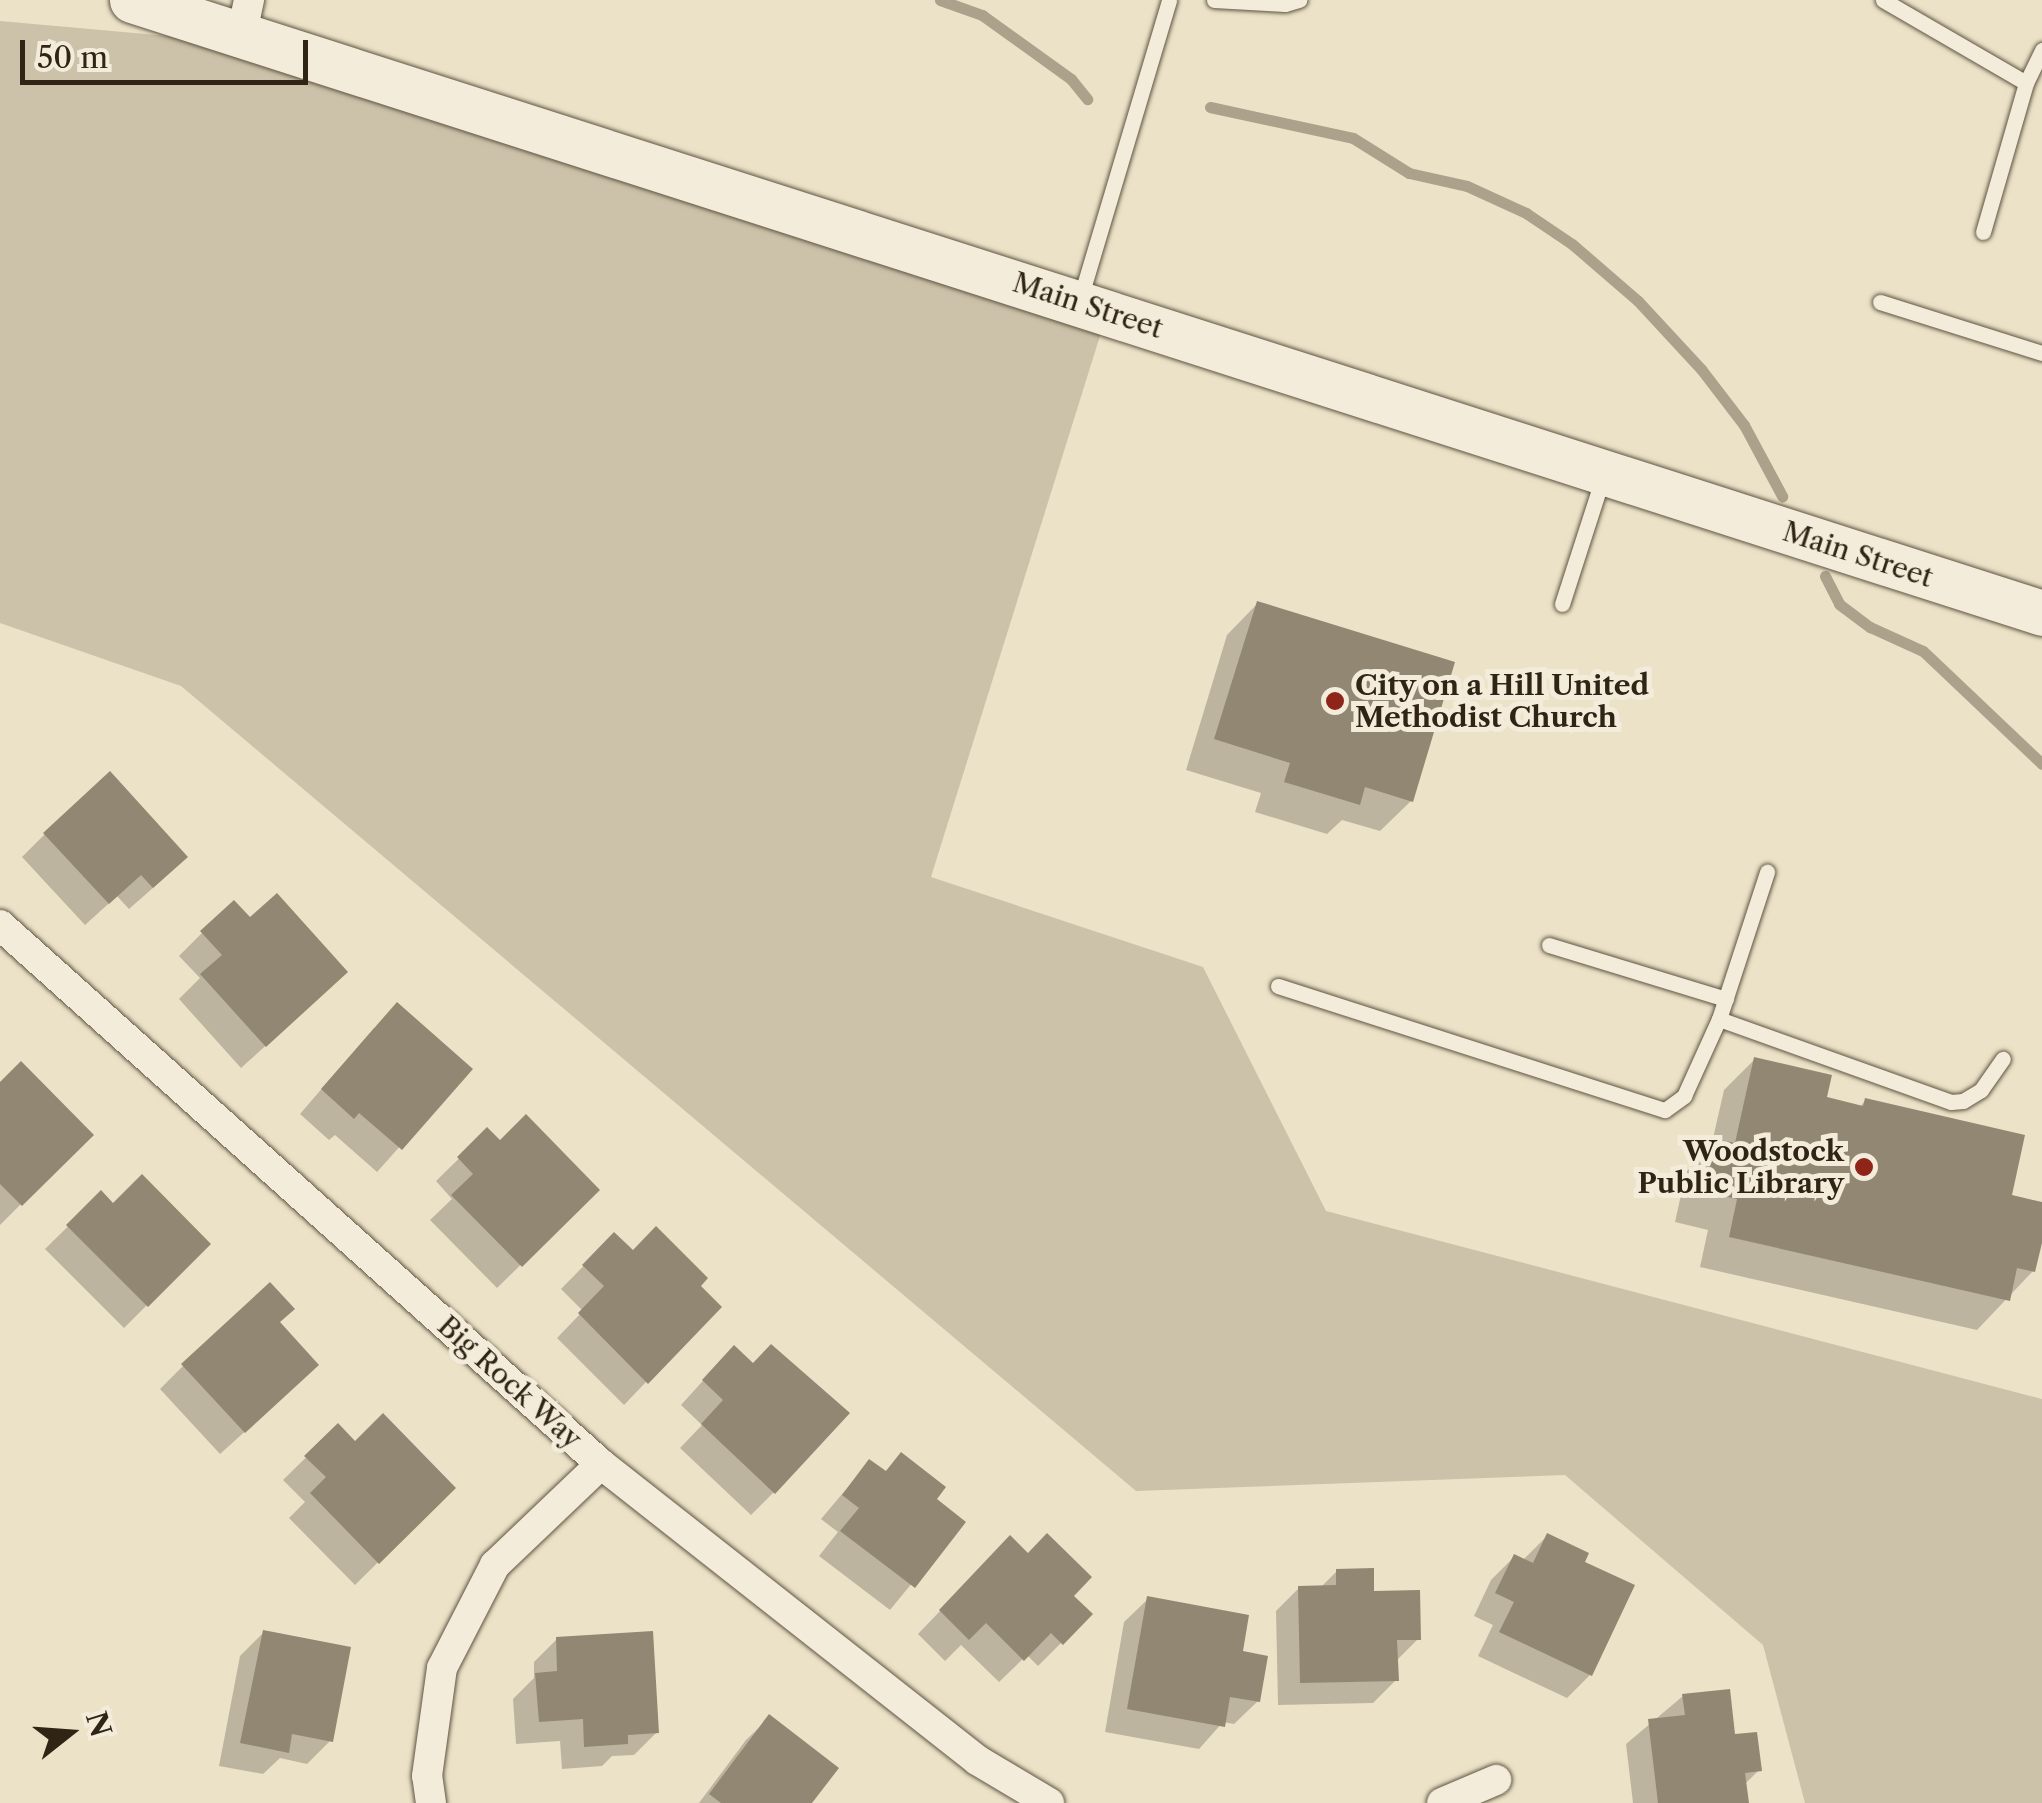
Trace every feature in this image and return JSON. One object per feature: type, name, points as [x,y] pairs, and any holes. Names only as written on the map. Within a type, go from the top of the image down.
[{"type":"main road","name":"Main Street","points":[[132,0],[246,16],[1079,303],[2042,612]]},
{"type":"street","name":"Big Rock Way","points":[[0,925],[601,1464],[977,1760],[1049,1803]]},
{"type":"street","points":[[432,1803],[428,1776],[442,1668],[495,1565],[601,1464]]},
{"type":"street","points":[[1442,1803],[1496,1780]]},
{"type":"lane","points":[[1079,303],[1170,0]]},
{"type":"lane","points":[[1214,0],[1286,4],[1299,0]]},
{"type":"lane","points":[[1884,0],[2026,83]]},
{"type":"lane","points":[[1983,232],[2026,83],[2042,50]]},
{"type":"lane","points":[[1880,302],[2042,352]]},
{"type":"lane","points":[[1562,604],[1605,471]]},
{"type":"lane","points":[[1278,986],[1666,1110],[1684,1096],[1719,1018],[1767,872]]},
{"type":"lane","points":[[1549,946],[1726,999]]},
{"type":"lane","points":[[1719,1018],[1951,1102],[1980,1090],[2003,1059]]},
{"type":"shaded area","points":[[0,21],[224,41],[1104,323],[931,877],[1203,967],[1326,1211],[2042,1399],[2042,1803],[1805,1803],[1763,1645],[1565,1475],[1136,1491],[181,686],[0,623]]},
{"type":"building","name":"City on a Hill United Methodist Church","points":[[1257,601],[1455,662],[1413,802],[1365,787],[1360,805],[1284,782],[1290,763],[1214,739]]},
{"type":"building","points":[[110,771],[188,857],[153,888],[141,875],[109,904],[43,833]]},
{"type":"building","points":[[277,893],[348,972],[266,1047],[200,974],[222,955],[200,931],[234,900],[250,917]]},
{"type":"building","points":[[397,1002],[473,1069],[402,1150],[359,1113],[354,1119],[321,1089]]},
{"type":"building","name":"Woodstock Public Library","points":[[1754,1057],[1832,1075],[1827,1097],[1863,1106],[1865,1098],[2025,1135],[2012,1195],[2042,1202],[2042,1243],[2035,1272],[2017,1268],[2010,1301],[1729,1237],[1737,1199],[1704,1192],[1716,1139],[1735,1143]]},
{"type":"building","points":[[21,1061],[94,1135],[22,1206],[0,1184],[0,1082]]},
{"type":"building","points":[[526,1114],[600,1190],[522,1267],[451,1195],[473,1174],[457,1157],[487,1127],[500,1140]]},
{"type":"building","points":[[142,1174],[211,1244],[148,1307],[66,1225],[101,1190],[113,1203]]},
{"type":"building","points":[[656,1226],[708,1278],[701,1286],[722,1307],[648,1384],[578,1313],[604,1286],[582,1265],[614,1232],[633,1250]]},
{"type":"building","points":[[270,1282],[295,1309],[280,1322],[319,1365],[245,1433],[181,1364]]},
{"type":"building","points":[[771,1344],[850,1413],[775,1494],[701,1424],[723,1400],[702,1380],[734,1345],[753,1363]]},
{"type":"building","points":[[383,1413],[456,1488],[379,1564],[310,1493],[326,1477],[304,1456],[338,1423],[355,1441]]},
{"type":"building","points":[[901,1452],[946,1487],[937,1499],[966,1522],[915,1588],[840,1531],[859,1508],[842,1495],[869,1459],[886,1471]]},
{"type":"building","points":[[1047,1533],[1092,1577],[1074,1596],[1093,1614],[1063,1645],[1051,1633],[1024,1661],[986,1623],[969,1640],[939,1610],[1010,1535],[1028,1553]]},
{"type":"building","points":[[1547,1533],[1589,1553],[1585,1562],[1635,1585],[1592,1676],[1499,1632],[1514,1602],[1495,1593],[1514,1554],[1533,1563]]},
{"type":"building","points":[[1374,1568],[1374,1591],[1420,1590],[1421,1640],[1397,1640],[1399,1681],[1300,1683],[1298,1586],[1336,1585],[1336,1569]]},
{"type":"building","points":[[1147,1596],[1249,1615],[1243,1651],[1268,1656],[1260,1702],[1230,1697],[1225,1727],[1127,1709]]},
{"type":"building","points":[[263,1630],[351,1647],[333,1742],[292,1734],[289,1753],[240,1743]]},
{"type":"building","points":[[653,1631],[659,1733],[628,1735],[628,1744],[584,1747],[583,1719],[539,1722],[535,1673],[557,1671],[556,1637]]},
{"type":"building","points":[[1730,1689],[1735,1734],[1757,1732],[1762,1771],[1745,1773],[1749,1803],[1658,1803],[1648,1719],[1685,1715],[1682,1694]]},
{"type":"building","points":[[769,1714],[839,1768],[812,1803],[721,1803],[709,1794]]},
{"type":"waterway","points":[[940,0],[982,15],[1071,79],[1087,99]]},
{"type":"waterway","points":[[1210,107],[1353,138],[1409,173],[1467,186],[1526,213],[1572,244],[1638,301],[1701,369],[1744,425],[1782,496]]},
{"type":"waterway","points":[[1825,576],[1839,604],[1870,627],[1923,651],[2042,764]]},
{"type":"place","name":"City on a Hill United Methodist Church","points":[[1335,701]]},
{"type":"place","name":"Woodstock Public Library","points":[[1864,1167]]}]
